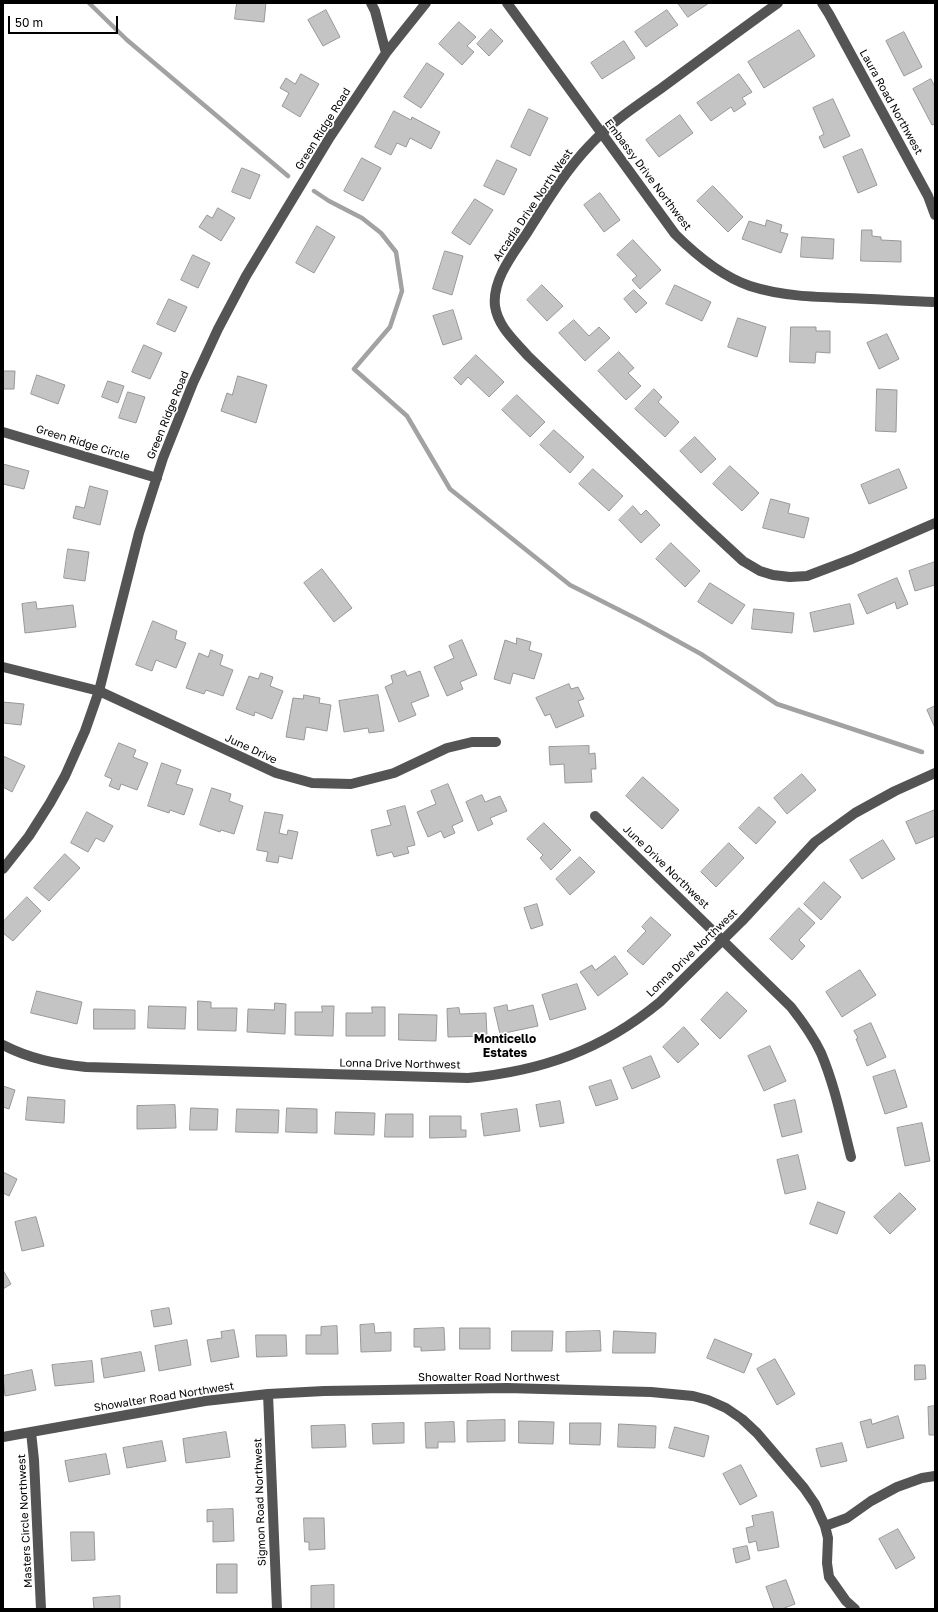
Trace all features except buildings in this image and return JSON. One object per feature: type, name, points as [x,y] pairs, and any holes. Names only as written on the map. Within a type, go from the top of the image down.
[{"type":"street","points":[[371,3],[375,11],[386,53]]},
{"type":"street","name":"Green Ridge Road","points":[[3,869],[29,836],[62,783],[85,731],[99,691],[139,533],[156,478],[193,383],[218,329],[243,283],[330,137],[386,53],[426,3]]},
{"type":"street","name":"Embassy Drive Northwest","points":[[507,3],[675,234],[705,261],[726,275],[749,286],[774,292],[802,296],[935,302]]},
{"type":"street","name":"Arcadia Drive North West","points":[[778,3],[602,133],[570,167],[516,248],[500,277],[495,293],[495,306],[499,320],[504,329],[528,356],[722,542],[743,561],[760,571],[773,575],[790,577],[807,576],[852,559],[935,523]]},
{"type":"street","name":"Laura Road Northwest","points":[[822,3],[928,196],[935,215]]},
{"type":"street","name":"Green Ridge Circle","points":[[3,432],[156,478]]},
{"type":"street","name":"June Drive","points":[[3,667],[99,691],[276,773],[312,783],[351,784],[394,773],[447,748],[472,742],[496,742]]},
{"type":"street","name":"Lonna Drive Northwest","points":[[3,1045],[35,1059],[60,1065],[86,1067],[460,1078],[500,1075],[533,1068],[564,1058],[599,1043],[620,1031],[660,1002],[723,940],[815,842],[839,823],[855,813],[894,791],[935,773]]},
{"type":"street","name":"June Drive Northwest","points":[[596,816],[791,1006],[807,1028],[820,1052],[832,1083],[851,1157]]},
{"type":"street","name":"Showalter Road Northwest","points":[[3,1437],[205,1401],[268,1394],[332,1391],[507,1388],[651,1392],[692,1396],[708,1400],[726,1408],[742,1419],[752,1428],[804,1488],[815,1504],[825,1526],[828,1538],[827,1563],[829,1577],[846,1601],[855,1609]]},
{"type":"street","name":"Sigmon Road Northwest","points":[[268,1394],[277,1609]]},
{"type":"street","name":"Masters Circle Northwest","points":[[31,1432],[34,1460],[41,1609]]},
{"type":"street","points":[[825,1526],[847,1518],[871,1501],[897,1487],[922,1478],[935,1476]]},
{"type":"waterway","points":[[89,3],[127,40],[288,176]]},
{"type":"waterway","points":[[314,191],[329,201],[362,218],[381,233],[396,252],[402,291],[390,327],[354,369],[407,416],[450,489],[570,585],[641,621],[701,654],[777,704],[922,752]]},
{"type":"district","name":"Monticello Estates","points":[[505,1046]]}]
